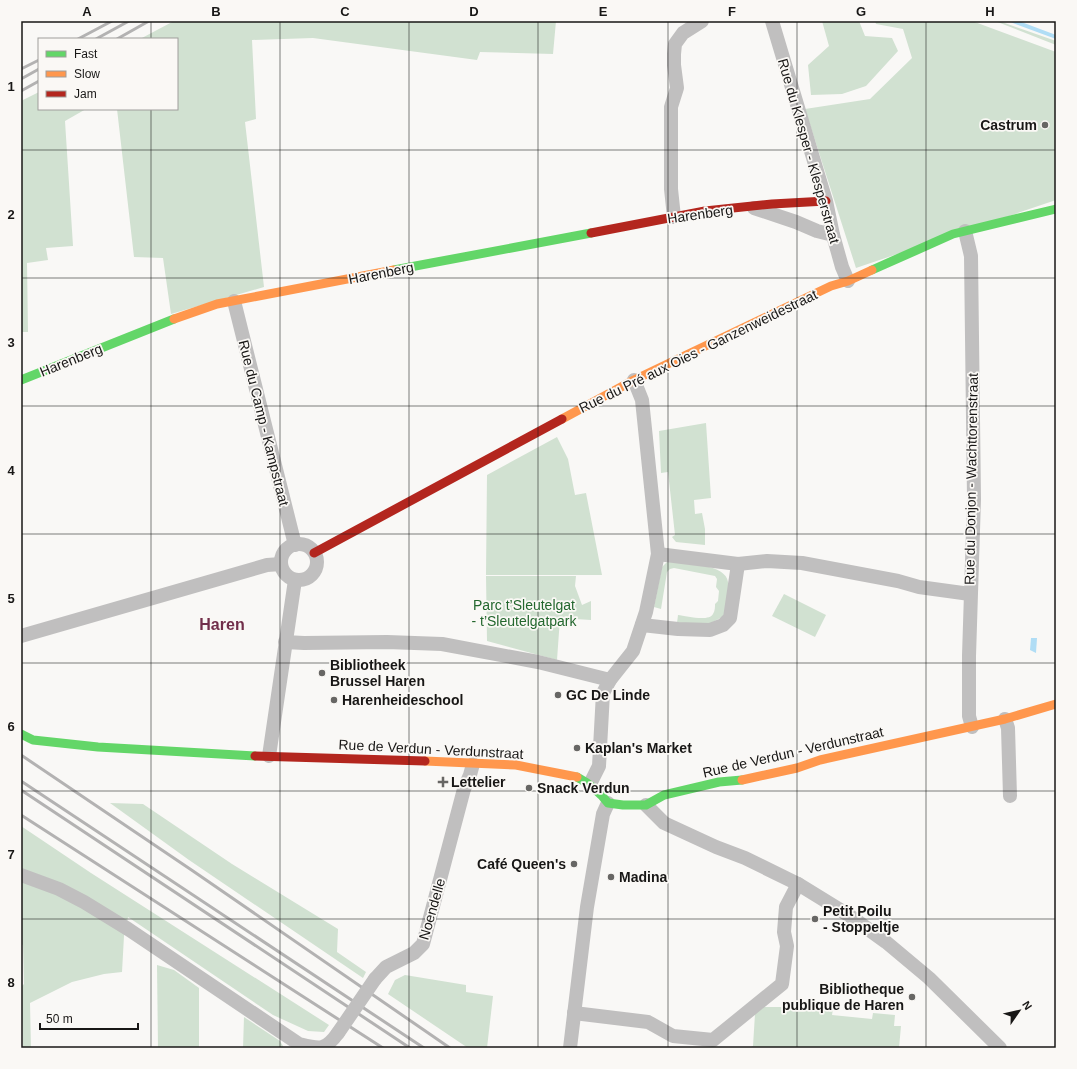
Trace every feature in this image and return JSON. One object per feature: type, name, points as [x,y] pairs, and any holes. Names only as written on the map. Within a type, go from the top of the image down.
[{"type":"street","points":[[674,217],[671,189],[671,107],[676,88],[674,65],[675,44],[683,33],[702,21]]},
{"type":"street","name":"Rue du Klesper - Klesperstraat","points":[[772,21],[826,201],[833,235],[842,267],[848,281]]},
{"type":"street","name":"Harenberg","points":[[21,380],[187,314],[218,304],[706,211],[772,204],[826,201]]},
{"type":"street","name":"Harenberg","points":[[753,207],[817,231],[833,235]]},
{"type":"street","name":"Rue du Pré aux Oies - Ganzenweidestraat","points":[[314,553],[634,380],[831,286],[848,281],[953,234],[1056,209]]},
{"type":"street","name":"Rue du Donjon - Wachttorenstraat","points":[[966,231],[971,256],[974,499],[970,594],[969,716],[972,727]]},
{"type":"street","name":"Rue du Camp - Kampstraat","points":[[234,301],[295,545]]},
{"type":"street","points":[[590,784],[599,766],[603,693],[610,680],[633,651],[646,612],[658,554],[642,400],[634,380]]},
{"type":"street","points":[[299,544],[308,547],[314,553],[317,563],[313,573],[305,579],[295,580],[285,574],[280,564],[281,557],[285,550],[299,544]]},
{"type":"street","points":[[658,554],[738,564],[767,561],[802,563],[898,581],[919,587],[970,594]]},
{"type":"street","points":[[21,636],[267,565],[280,564]]},
{"type":"street","points":[[642,625],[678,629],[710,630],[723,626],[730,618],[738,564]]},
{"type":"street","points":[[269,756],[295,580]]},
{"type":"street","points":[[285,642],[387,642],[442,644],[538,662],[610,680]]},
{"type":"street","name":"Rue de Verdun - Verdunstraat","points":[[21,734],[33,740],[98,747],[269,756],[516,765],[575,776],[590,784],[608,803],[623,806],[646,805],[664,795],[720,782],[746,780],[797,768],[820,760],[1005,719],[1056,704]]},
{"type":"street","points":[[1005,719],[1008,728],[1010,796]]},
{"type":"street","name":"Noendelle","points":[[334,1041],[375,979],[386,967],[414,953],[423,944],[472,764]]},
{"type":"street","points":[[570,1048],[587,907],[603,814],[608,803]]},
{"type":"street","points":[[646,805],[664,823],[716,847],[745,858],[798,884],[850,916],[886,942],[929,978],[1000,1048]]},
{"type":"street","points":[[21,875],[59,889],[84,902],[174,960],[299,1044],[321,1048],[334,1041]]},
{"type":"street","points":[[574,1013],[648,1022],[673,1036],[713,1040],[782,984],[787,946],[784,932],[786,907],[798,884]]},
{"type":"green space","points":[[174,21],[556,21],[553,54],[480,52],[477,60],[313,38],[252,40],[256,119],[245,122],[264,287],[171,314],[163,258],[134,257],[117,110],[178,110],[178,38],[142,38]]},
{"type":"green space","points":[[822,21],[859,21],[865,36],[892,38],[898,51],[866,86],[842,94],[811,95],[808,65],[829,46]]},
{"type":"green space","points":[[875,21],[972,21],[1056,52],[1056,200],[856,268],[805,109],[870,99],[912,58],[903,29],[876,24]]},
{"type":"green space","points":[[995,21],[999,21],[1056,41],[1056,45]]},
{"type":"green space","points":[[38,92],[38,110],[84,110],[65,121],[73,246],[46,248],[48,260],[27,263],[28,332],[21,332],[21,101]]},
{"type":"green space","points":[[706,423],[711,498],[694,500],[695,514],[702,513],[705,529],[705,545],[676,542],[672,537],[675,535],[668,472],[661,473],[659,431]]},
{"type":"green space","points":[[557,437],[568,459],[575,495],[586,493],[602,575],[486,575],[487,475]]},
{"type":"green space","points":[[667,562],[705,566],[713,568],[726,576],[728,582],[728,599],[724,616],[709,624],[677,623],[678,615],[697,618],[707,618],[711,616],[715,609],[715,604],[718,601],[719,591],[716,587],[717,579],[715,576],[674,568],[667,572],[661,609],[654,607],[662,567]]},
{"type":"green space","name":"Parc t’Sleutelgat - t’Sleutelgatpark","points":[[486,576],[576,576],[575,586],[582,605],[591,601],[591,620],[560,618],[557,660],[487,641]]},
{"type":"green space","points":[[784,594],[826,615],[815,637],[772,616]]},
{"type":"green space","points":[[110,803],[143,804],[232,864],[338,929],[337,952],[366,972],[363,978],[189,860]]},
{"type":"green space","points":[[21,826],[91,873],[329,1025],[324,1032],[308,1031],[273,1015],[128,917],[124,936],[122,972],[104,974],[72,982],[30,1003],[31,1048],[23,1048],[21,987],[24,984],[23,945],[21,944]]},
{"type":"green space","points":[[157,965],[174,970],[199,988],[199,1048],[158,1048]]},
{"type":"green space","points":[[405,975],[466,985],[466,992],[493,996],[487,1048],[468,1048],[388,994],[395,980]]},
{"type":"green space","points":[[764,1007],[811,1010],[812,1007],[833,1009],[832,1015],[872,1019],[873,1013],[895,1015],[894,1026],[901,1026],[899,1048],[749,1048],[753,1046],[755,1014]]},
{"type":"green space","points":[[244,1017],[280,1041],[284,1048],[243,1048]]},
{"type":"water","points":[[1031,638],[1037,638],[1036,653],[1030,650]]},
{"type":"waterway","points":[[1013,21],[1056,37]]},
{"type":"railway","points":[[80,38],[112,21]]},
{"type":"railway","points":[[98,38],[129,21]]},
{"type":"railway","points":[[119,38],[149,21]]},
{"type":"railway","points":[[21,69],[38,60]]},
{"type":"railway","points":[[21,79],[38,70]]},
{"type":"railway","points":[[21,91],[38,82]]},
{"type":"railway","points":[[21,755],[193,871],[450,1048]]},
{"type":"railway","points":[[21,781],[424,1048]]},
{"type":"railway","points":[[21,790],[410,1048]]},
{"type":"railway","points":[[21,815],[383,1048]]},
{"type":"traffic: fast","points":[[872,270],[953,234],[1056,209]]},
{"type":"traffic: fast","points":[[394,270],[591,233]]},
{"type":"traffic: fast","points":[[21,380],[174,319]]},
{"type":"traffic: fast","points":[[21,734],[33,740],[98,747],[255,756]]},
{"type":"traffic: fast","points":[[577,777],[594,788],[608,803],[623,805],[646,805],[664,795],[719,782],[742,780]]},
{"type":"traffic: slow","points":[[174,319],[217,304],[394,270]]},
{"type":"traffic: slow","points":[[562,419],[634,380],[831,286],[848,281],[872,270]]},
{"type":"traffic: slow","points":[[742,780],[797,768],[820,760],[1005,719],[1056,704]]},
{"type":"traffic: slow","points":[[425,761],[516,765],[577,777]]},
{"type":"traffic: jam","points":[[591,233],[705,211],[772,204],[826,201]]},
{"type":"traffic: jam","points":[[314,553],[562,419]]},
{"type":"traffic: jam","points":[[255,756],[425,761]]},
{"type":"place","name":"Castrum","points":[[1045,125]]},
{"type":"place","name":"Bibliotheek Brussel Haren","points":[[322,673]]},
{"type":"place","name":"GC De Linde","points":[[558,695]]},
{"type":"place","name":"Harenheideschool","points":[[334,700]]},
{"type":"place","name":"Kaplan's Market","points":[[577,748]]},
{"type":"place","name":"Lettelier","points":[[443,782]]},
{"type":"place","name":"Snack Verdun","points":[[529,788]]},
{"type":"place","name":"Café Queen's","points":[[574,864]]},
{"type":"place","name":"Madina","points":[[611,877]]},
{"type":"place","name":"Petit Poilu - Stoppeltje","points":[[815,919]]},
{"type":"place","name":"Bibliotheque publique de Haren","points":[[912,997]]},
{"type":"district","name":"Haren","points":[[222,624]]}]
